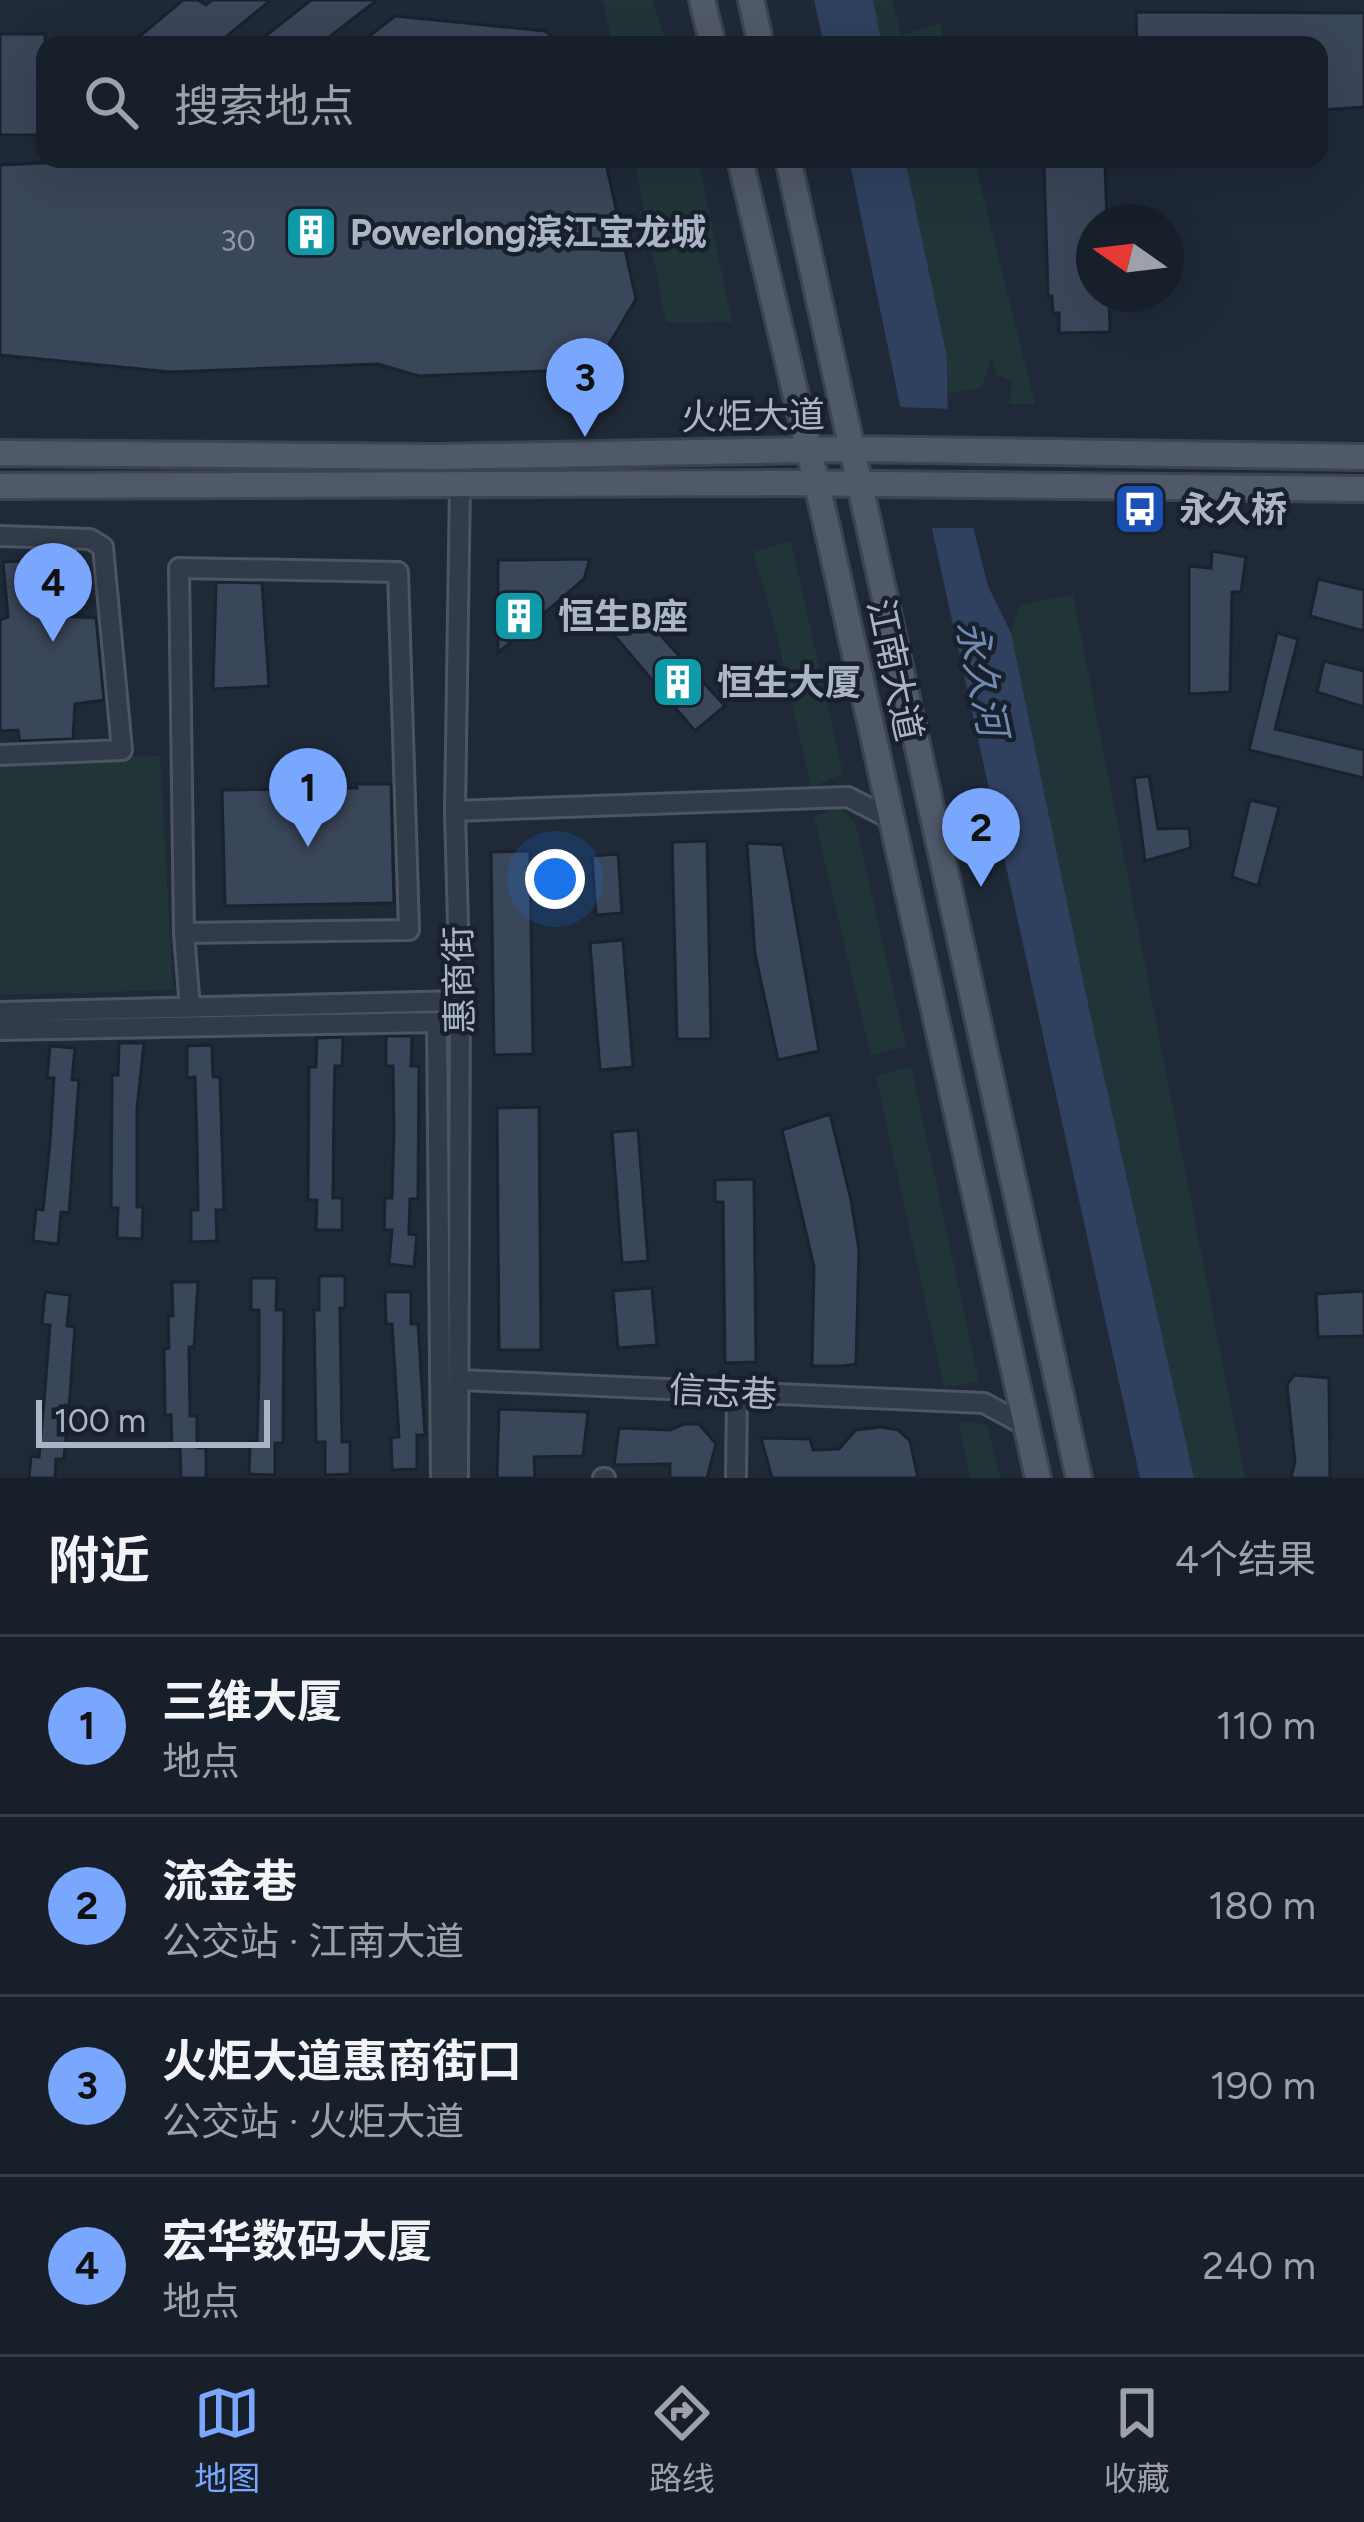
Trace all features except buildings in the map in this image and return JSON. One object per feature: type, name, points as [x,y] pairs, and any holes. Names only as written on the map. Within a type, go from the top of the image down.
[{"type":"main road","points":[[703,0],[711,36]]},
{"type":"main road","points":[[751,0],[759,36]]},
{"type":"main road","name":"江南大道","points":[[742,168],[1038,1478]]},
{"type":"main road","name":"江南大道","points":[[790,168],[1079,1478]]},
{"type":"main road","name":"火炬大道","points":[[0,453],[437,457],[854,449],[1364,458]]},
{"type":"main road","name":"火炬大道","points":[[0,486],[990,484],[1364,489]]},
{"type":"street","name":"惠商街","points":[[458,1478],[460,1001],[454,811],[460,483]]},
{"type":"street","points":[[0,536],[90,538],[103,547],[122,750],[0,755]]},
{"type":"street","points":[[184,933],[410,929],[398,572],[178,568],[184,933],[190,1008]]},
{"type":"street","points":[[850,797],[880,766]]},
{"type":"street","points":[[454,811],[850,797],[890,818]]},
{"type":"street","points":[[0,1012],[460,1001]]},
{"type":"street","points":[[0,1030],[436,1022],[441,1478]]},
{"type":"street","points":[[986,1403],[1016,1374]]},
{"type":"street","name":"信志巷","points":[[461,1380],[986,1403],[1028,1427]]},
{"type":"street","points":[[736,1478],[737,1393]]},
{"type":"green space","points":[[603,0],[652,0],[664,36],[610,36]]},
{"type":"green space","points":[[873,0],[892,0],[901,35],[940,24],[943,36],[880,36]]},
{"type":"green space","points":[[636,168],[700,168],[732,322],[666,323]]},
{"type":"green space","points":[[907,168],[976,168],[1035,404],[1009,404],[1012,382],[997,375],[992,358],[982,387],[949,394],[947,357]]},
{"type":"green space","points":[[791,541],[843,774],[811,787],[753,552]]},
{"type":"green space","points":[[1073,595],[1245,1478],[1194,1478],[1011,633],[1020,605]]},
{"type":"green space","points":[[160,756],[173,990],[0,995],[0,760]]},
{"type":"green space","points":[[841,808],[856,825],[906,1046],[871,1056],[814,816]]},
{"type":"green space","points":[[911,1066],[979,1382],[944,1387],[876,1076]]},
{"type":"green space","points":[[958,1421],[987,1425],[1000,1478],[970,1478]]},
{"type":"water","points":[[814,0],[873,0],[880,36],[822,36]]},
{"type":"water","name":"永久河","points":[[851,168],[907,168],[947,357],[948,428],[988,586],[1011,633],[1194,1478],[1140,1478],[929,515],[904,425]]},
{"type":"pier","points":[[896,407],[954,409],[954,427],[981,528],[925,528]]},
{"type":"place","name":"Powerlong滨江宝龙城","points":[[311,232]]},
{"type":"place","name":"火炬大道惠商街口","points":[[585,437]]},
{"type":"place","name":"永久桥","points":[[1140,509]]},
{"type":"place","name":"恒生B座","points":[[519,616]]},
{"type":"place","name":"宏华数码大厦","points":[[53,642]]},
{"type":"place","name":"恒生大厦","points":[[678,682]]},
{"type":"place","name":"三维大厦","points":[[308,847]]},
{"type":"place","name":"流金巷","points":[[981,887]]}]
